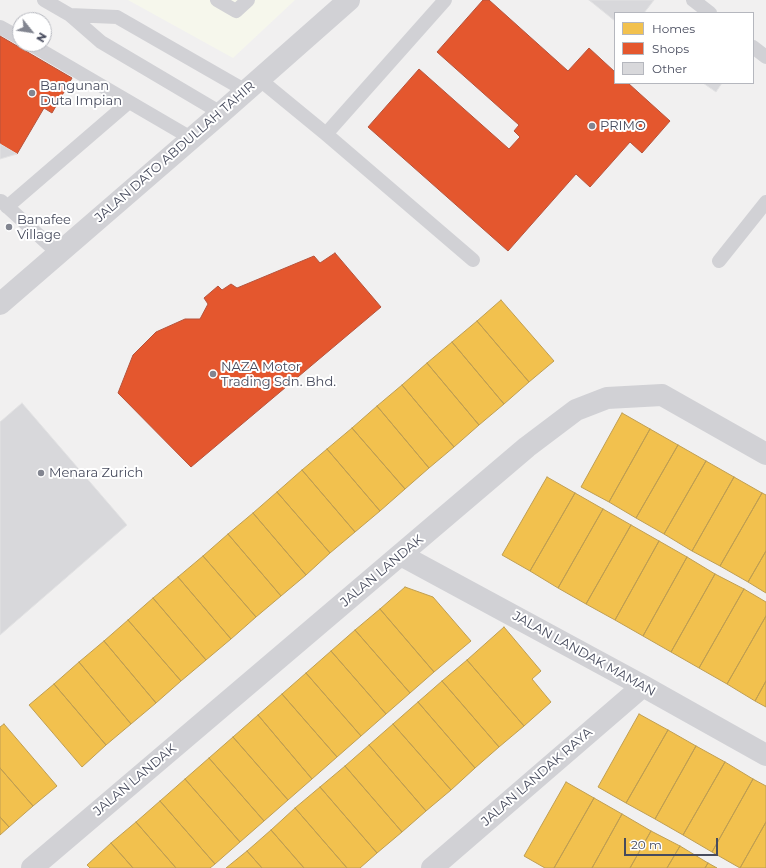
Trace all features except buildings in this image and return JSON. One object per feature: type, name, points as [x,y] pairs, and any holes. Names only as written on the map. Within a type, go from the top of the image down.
[{"type":"street","name":"JALAN DATO ABDULLAH TAHIR","points":[[0,304],[349,0]]},
{"type":"street","name":"JALAN LANDAK","points":[[32,868],[527,447],[576,410],[607,398],[662,395],[766,454]]},
{"type":"street","name":"JALAN LANDAK MAMAN","points":[[401,555],[643,686],[766,755]]},
{"type":"street","name":"JALAN LANDAK RAYA","points":[[440,866],[643,686]]},
{"type":"lane","points":[[44,0],[70,15],[101,42],[221,113]]},
{"type":"lane","points":[[217,0],[236,11],[248,0]]},
{"type":"lane","points":[[326,134],[445,0]]},
{"type":"lane","points":[[693,0],[709,12]]},
{"type":"lane","points":[[70,15],[117,17],[252,85],[326,134],[473,260]]},
{"type":"lane","points":[[0,26],[12,33]]},
{"type":"lane","points":[[754,48],[766,57]]},
{"type":"lane","points":[[44,52],[191,138]]},
{"type":"lane","points":[[58,253],[3,204],[129,102]]},
{"type":"lane","points":[[719,261],[766,202]]},
{"type":"shaded area","points":[[128,0],[295,0],[233,58]]},
{"type":"place","name":"Bangunan Duta Impian","points":[[32,93]]},
{"type":"place","name":"PRIMO","points":[[592,126]]},
{"type":"place","name":"Banafee Village","points":[[9,227]]},
{"type":"place","name":"NAZA Motor Trading Sdn. Bhd.","points":[[213,374]]},
{"type":"place","name":"Menara Zurich","points":[[41,473]]}]
